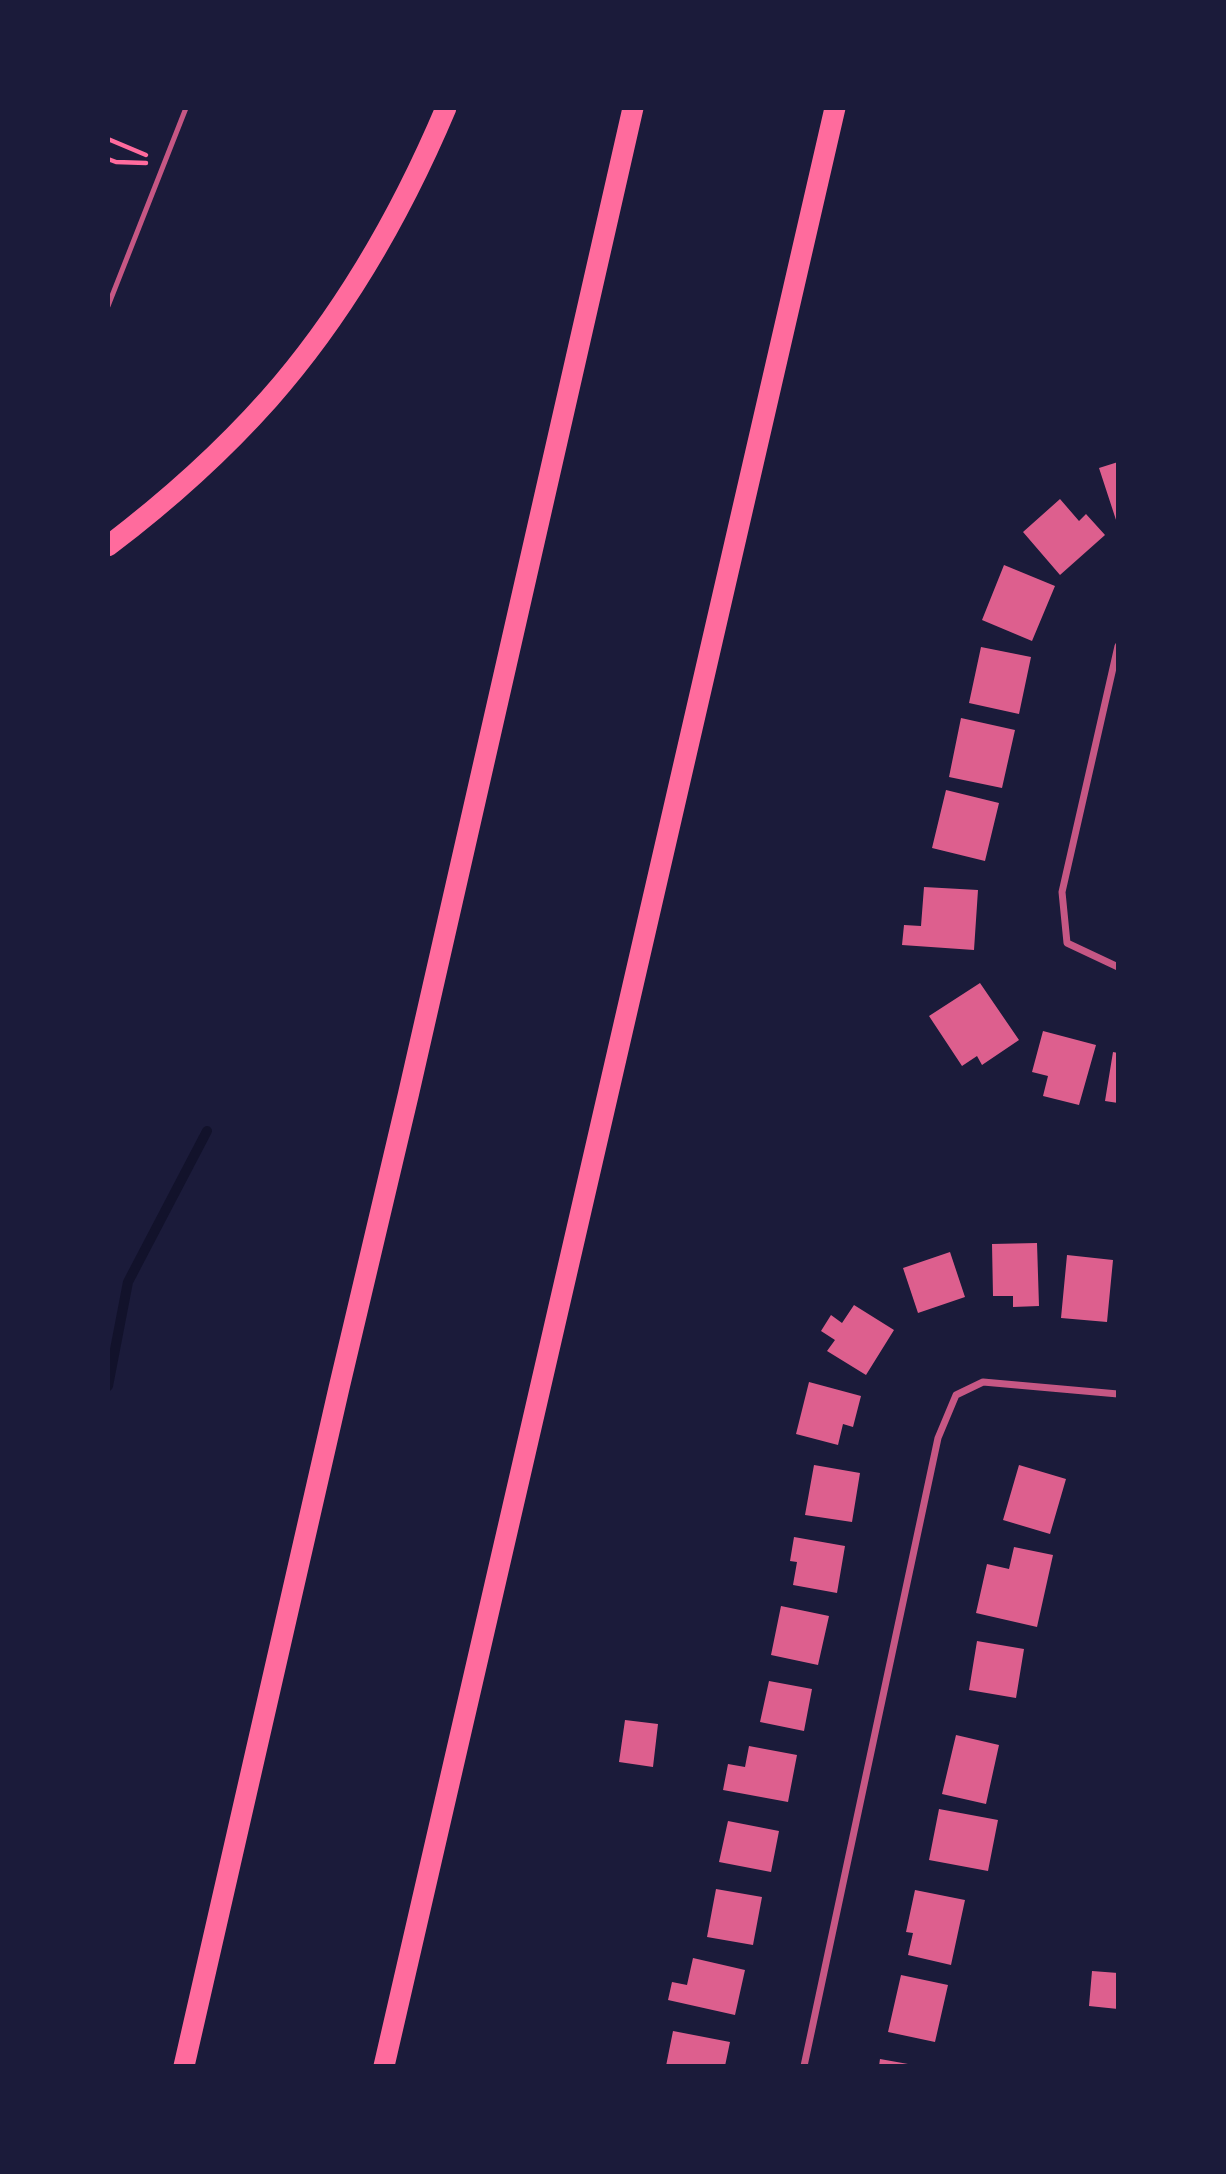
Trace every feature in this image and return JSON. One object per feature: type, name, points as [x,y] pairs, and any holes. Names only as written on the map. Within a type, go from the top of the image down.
[{"type":"highway","points":[[108,546],[145,518],[234,436],[271,397],[301,359],[366,264],[410,186],[446,108]]},
{"type":"highway","points":[[184,2066],[633,108]]},
{"type":"highway","points":[[384,2066],[835,108]]},
{"type":"street","points":[[1118,646],[1062,892],[1067,943],[1118,967]]},
{"type":"street","points":[[804,2066],[938,1438],[956,1395],[983,1382],[1118,1394]]},
{"type":"lane","points":[[108,306],[186,108]]},
{"type":"path","points":[[108,139],[163,163]]},
{"type":"path","points":[[108,159],[117,162]]},
{"type":"building","points":[[1118,462],[1118,523],[1117,523],[1099,468]]},
{"type":"building","points":[[1060,499],[1079,521],[1086,514],[1105,535],[1060,575],[1023,532]]},
{"type":"building","points":[[1004,565],[1055,586],[1032,641],[982,620]]},
{"type":"building","points":[[981,647],[1031,657],[1019,714],[969,703]]},
{"type":"building","points":[[961,718],[1015,730],[1002,788],[949,777]]},
{"type":"building","points":[[946,790],[999,803],[985,861],[932,848]]},
{"type":"building","points":[[924,887],[978,890],[974,950],[902,945],[904,925],[921,926]]},
{"type":"building","points":[[980,983],[1019,1040],[982,1065],[977,1056],[962,1066],[929,1016]]},
{"type":"building","points":[[1043,1031],[1096,1045],[1079,1105],[1043,1096],[1048,1076],[1032,1072]]},
{"type":"building","points":[[1113,1052],[1118,1053],[1118,1103],[1105,1101]]},
{"type":"building","points":[[1037,1243],[1039,1306],[1013,1307],[1013,1296],[993,1296],[992,1244]]},
{"type":"building","points":[[950,1252],[965,1297],[918,1313],[903,1268]]},
{"type":"building","points":[[1067,1255],[1113,1260],[1107,1322],[1061,1318]]},
{"type":"building","points":[[854,1305],[894,1330],[866,1375],[827,1351],[835,1340],[821,1331],[831,1315],[842,1323]]},
{"type":"building","points":[[809,1382],[861,1396],[853,1427],[843,1424],[838,1445],[796,1434]]},
{"type":"building","points":[[814,1465],[860,1473],[852,1522],[805,1515]]},
{"type":"building","points":[[1019,1465],[1066,1479],[1050,1534],[1003,1520]]},
{"type":"building","points":[[794,1537],[845,1546],[837,1593],[793,1585],[797,1562],[790,1561]]},
{"type":"building","points":[[1014,1547],[1053,1555],[1037,1627],[976,1613],[987,1564],[1009,1569]]},
{"type":"building","points":[[781,1606],[829,1616],[818,1665],[771,1655]]},
{"type":"building","points":[[977,1641],[1024,1649],[1016,1698],[969,1690]]},
{"type":"building","points":[[769,1681],[812,1689],[804,1731],[760,1722]]},
{"type":"building","points":[[625,1720],[658,1724],[653,1767],[619,1762]]},
{"type":"building","points":[[956,1735],[999,1745],[986,1804],[942,1794]]},
{"type":"building","points":[[749,1746],[797,1755],[788,1802],[723,1790],[728,1764],[745,1767]]},
{"type":"building","points":[[939,1809],[998,1820],[988,1871],[929,1860]]},
{"type":"building","points":[[728,1821],[779,1831],[771,1872],[719,1862]]},
{"type":"building","points":[[716,1889],[762,1897],[753,1945],[707,1937]]},
{"type":"building","points":[[915,1890],[965,1900],[951,1965],[908,1955],[913,1933],[906,1932]]},
{"type":"building","points":[[693,1958],[745,1970],[735,2015],[668,2000],[672,1982],[687,1985]]},
{"type":"building","points":[[1092,1971],[1118,1973],[1118,2009],[1089,2006]]},
{"type":"building","points":[[901,1975],[948,1985],[935,2042],[888,2032]]},
{"type":"building","points":[[673,2031],[730,2042],[725,2066],[666,2066]]},
{"type":"building","points":[[880,2059],[908,2064],[908,2066],[879,2066]]},
{"type":"waterway","points":[[108,1386],[128,1282],[207,1131]]}]
